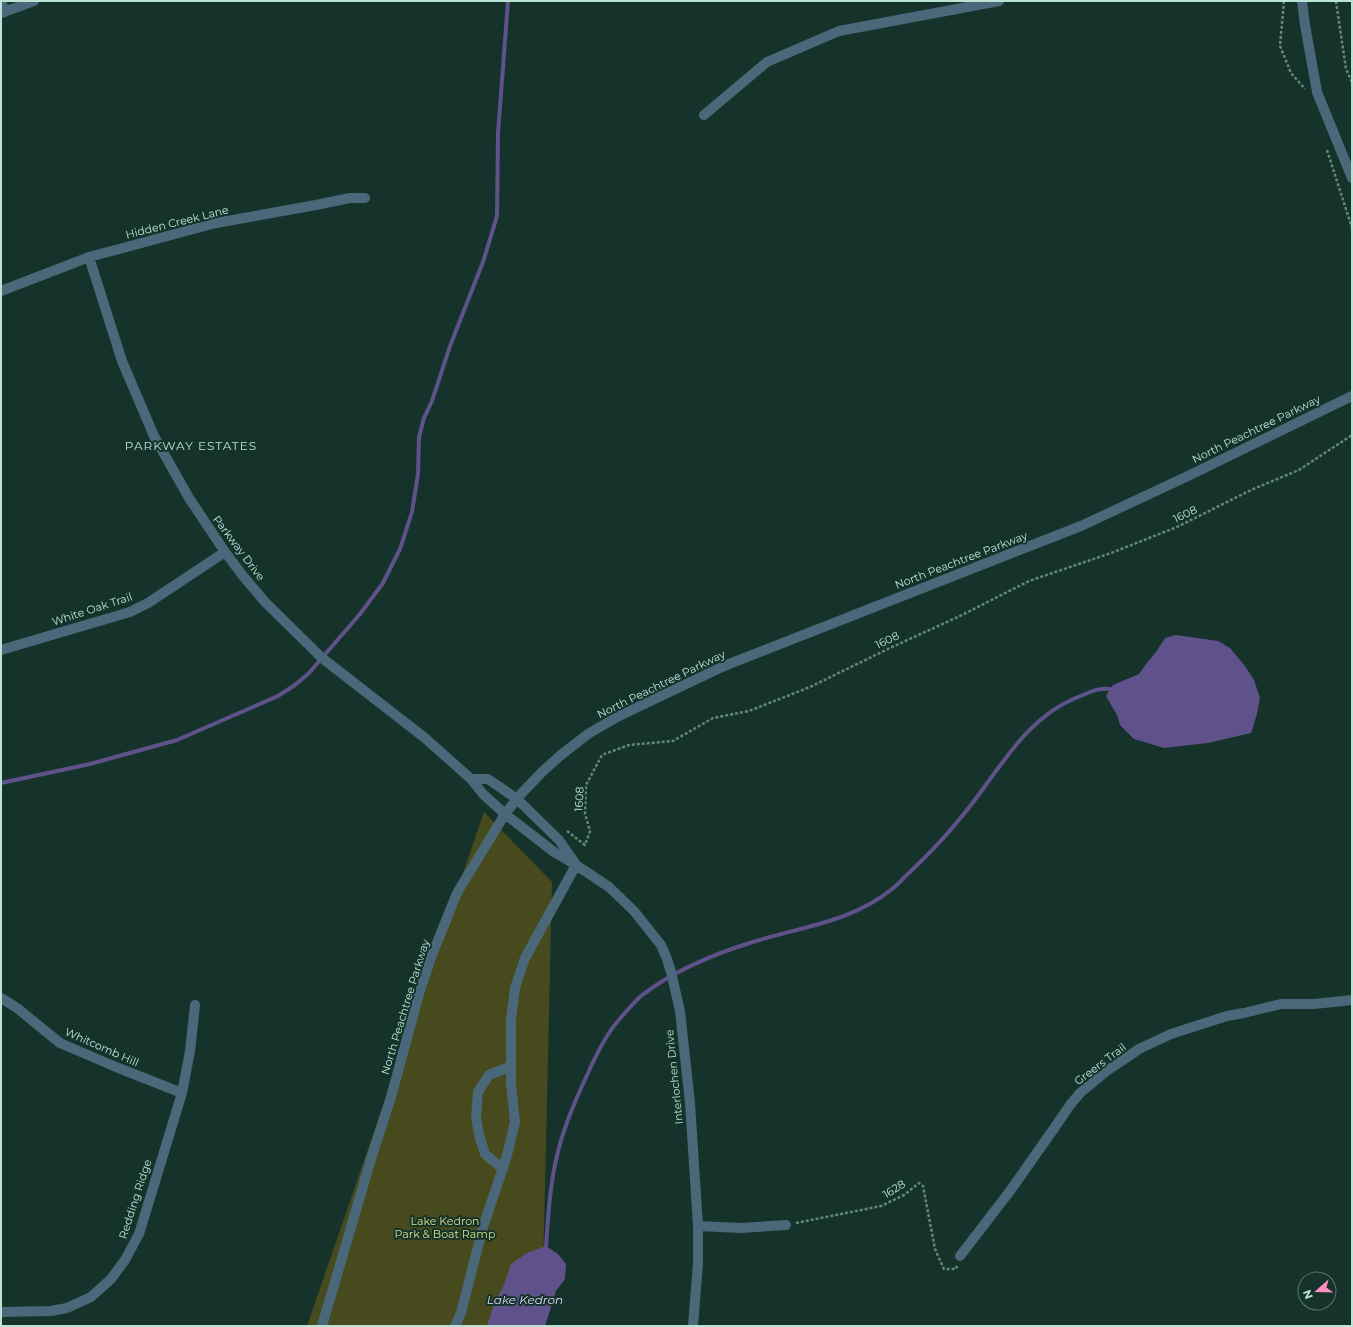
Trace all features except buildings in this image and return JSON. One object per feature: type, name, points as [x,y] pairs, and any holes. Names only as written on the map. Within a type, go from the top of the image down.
[{"type":"street","points":[[1,1],[3,12],[34,1]]},
{"type":"street","points":[[704,115],[767,62],[839,31],[999,1]]},
{"type":"street","points":[[1302,1],[1304,25],[1317,92],[1352,178]]},
{"type":"street","name":"Hidden Creek Lane","points":[[1,291],[89,257],[216,223],[350,198],[365,198]]},
{"type":"street","name":"Parkway Drive","points":[[89,257],[122,361],[154,436],[189,498],[225,552],[265,602],[317,654],[425,738],[471,779],[483,794],[505,814]]},
{"type":"street","name":"North Peachtree Parkway","points":[[322,1326],[368,1167],[391,1097],[419,994],[432,955],[457,893],[505,814],[543,770],[588,734],[616,717],[692,680],[730,663],[1081,526],[1352,396]]},
{"type":"street","name":"White Oak Trail","points":[[1,650],[130,612],[148,603],[225,552]]},
{"type":"street","points":[[471,779],[488,779],[517,799]]},
{"type":"street","name":"Interlochen Drive","points":[[517,799],[560,840],[576,865]]},
{"type":"street","name":"Interlochen Drive","points":[[505,814],[554,852],[608,887],[634,911],[660,945],[667,960],[680,1011],[690,1103],[698,1226],[698,1263],[693,1326]]},
{"type":"street","points":[[455,1326],[461,1313],[483,1227],[503,1169],[515,1122],[511,1084],[511,1020],[515,988],[525,958],[576,865]]},
{"type":"street","name":"Whitcomb Hill","points":[[1,998],[17,1008],[60,1043],[182,1093]]},
{"type":"street","name":"Greers Trail","points":[[960,1256],[1010,1191],[1055,1128],[1070,1104],[1080,1093],[1108,1070],[1139,1049],[1171,1034],[1227,1016],[1281,1004],[1314,1004],[1352,1000]]},
{"type":"street","name":"Redding Ridge","points":[[1,1312],[51,1311],[67,1308],[91,1297],[112,1280],[125,1260],[139,1234],[182,1093],[190,1051],[195,1005]]},
{"type":"street","points":[[503,1169],[485,1154],[479,1135],[476,1117],[478,1092],[489,1075],[511,1066]]},
{"type":"street","points":[[698,1226],[741,1228],[786,1225]]},
{"type":"path","points":[[1336,1],[1346,69],[1352,82]]},
{"type":"path","name":"1608","points":[[561,826],[585,845],[590,831],[585,814],[586,785],[602,755],[629,745],[672,742],[713,718],[749,711],[810,687],[960,616],[1029,581],[1111,553],[1177,527],[1251,490],[1299,470],[1352,435]]},
{"type":"path","name":"1628","points":[[786,1225],[881,1206],[904,1195],[919,1183],[923,1186],[935,1249],[944,1269],[956,1269],[960,1256]]},
{"type":"green space","name":"Lake Kedron Park & Boat Ramp","points":[[484,812],[552,882],[543,1273],[524,1326],[307,1326]]},
{"type":"water","points":[[1176,635],[1218,641],[1230,648],[1245,666],[1254,680],[1260,698],[1251,733],[1208,743],[1164,748],[1134,739],[1120,725],[1117,715],[1106,696],[1113,685],[1139,674],[1165,638]]},
{"type":"water","name":"Lake Kedron","points":[[546,1246],[558,1254],[566,1264],[565,1279],[556,1291],[545,1326],[487,1326],[494,1304],[504,1285],[511,1264],[527,1253]]},
{"type":"waterway","points":[[1,783],[90,764],[177,740],[278,696],[295,685],[309,673],[360,614],[383,583],[400,549],[412,512],[418,474],[419,437],[424,418],[432,401],[450,346],[483,262],[497,216],[498,133],[508,1]]},
{"type":"waterway","points":[[546,1246],[551,1185],[568,1118],[591,1066],[605,1039],[618,1021],[641,996],[666,979],[694,964],[753,942],[843,916],[876,900],[897,885],[944,837],[976,799],[1013,748],[1042,718],[1059,706],[1078,697],[1097,690],[1110,689]]},
{"type":"district","name":"PARKWAY ESTATES","points":[[191,446]]}]
